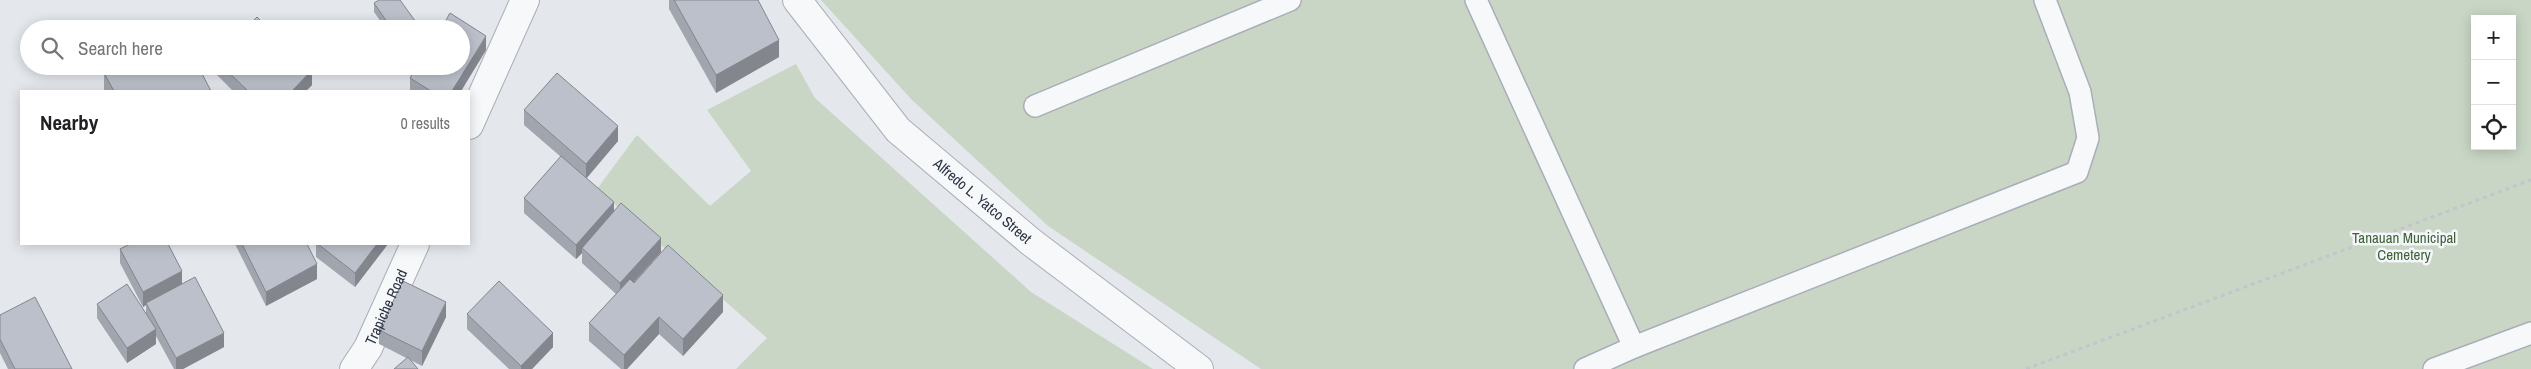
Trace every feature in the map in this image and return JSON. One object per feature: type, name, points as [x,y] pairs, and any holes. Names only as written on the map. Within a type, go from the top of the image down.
[{"type":"street","points":[[470,122],[525,0]]},
{"type":"street","name":"Alfredo L. Yatco Street","points":[[797,0],[898,130],[1031,242],[1199,369]]},
{"type":"street","name":"Trapiche Road","points":[[354,369],[368,348],[415,245]]},
{"type":"lane","points":[[1035,106],[1290,0]]},
{"type":"lane","points":[[1476,0],[1634,347]]},
{"type":"lane","points":[[1585,369],[1634,347],[2077,172],[2088,138],[2080,92],[2045,0]]},
{"type":"lane","points":[[2434,369],[2531,333]]},
{"type":"path","points":[[2026,369],[2531,180]]},
{"type":"green space","name":"Tanauan Municipal Cemetery","points":[[821,0],[2531,0],[2531,369],[1261,369],[1048,226],[912,100]]},
{"type":"green space","points":[[796,64],[815,98],[1031,292],[1153,369],[736,369],[767,338],[597,189],[637,135],[710,206],[751,171],[707,110]]},
{"type":"building","points":[[379,0],[400,0],[414,20],[386,20],[374,3]]},
{"type":"building","points":[[674,0],[758,0],[779,40],[716,75]]},
{"type":"building","points":[[450,13],[461,20],[446,20]]},
{"type":"building","points":[[470,26],[486,36],[470,62]]},
{"type":"building","points":[[557,73],[618,126],[586,164],[524,110]]},
{"type":"building","points":[[105,75],[203,75],[210,90],[113,90]]},
{"type":"building","points":[[231,75],[307,75],[293,90],[247,90]]},
{"type":"building","points":[[412,75],[462,75],[453,90],[429,90],[410,78]]},
{"type":"building","points":[[561,156],[614,202],[576,245],[524,198]]},
{"type":"building","points":[[621,203],[661,238],[620,283],[582,248]]},
{"type":"building","points":[[128,245],[169,245],[182,271],[143,292],[120,249]]},
{"type":"building","points":[[242,245],[308,245],[317,264],[266,292]]},
{"type":"building","points":[[319,245],[376,245],[355,273]]},
{"type":"building","points":[[668,245],[723,295],[683,339],[659,317],[624,355],[589,323],[630,279],[634,283]]},
{"type":"building","points":[[195,277],[224,333],[176,358],[146,303]]},
{"type":"building","points":[[403,281],[446,302],[422,351],[379,330]]},
{"type":"building","points":[[499,281],[553,333],[521,366],[467,314]]},
{"type":"building","points":[[127,284],[156,329],[127,348],[97,304]]},
{"type":"building","points":[[35,297],[72,369],[15,369],[0,339],[0,315]]},
{"type":"building","points":[[408,357],[418,369],[394,369]]}]
